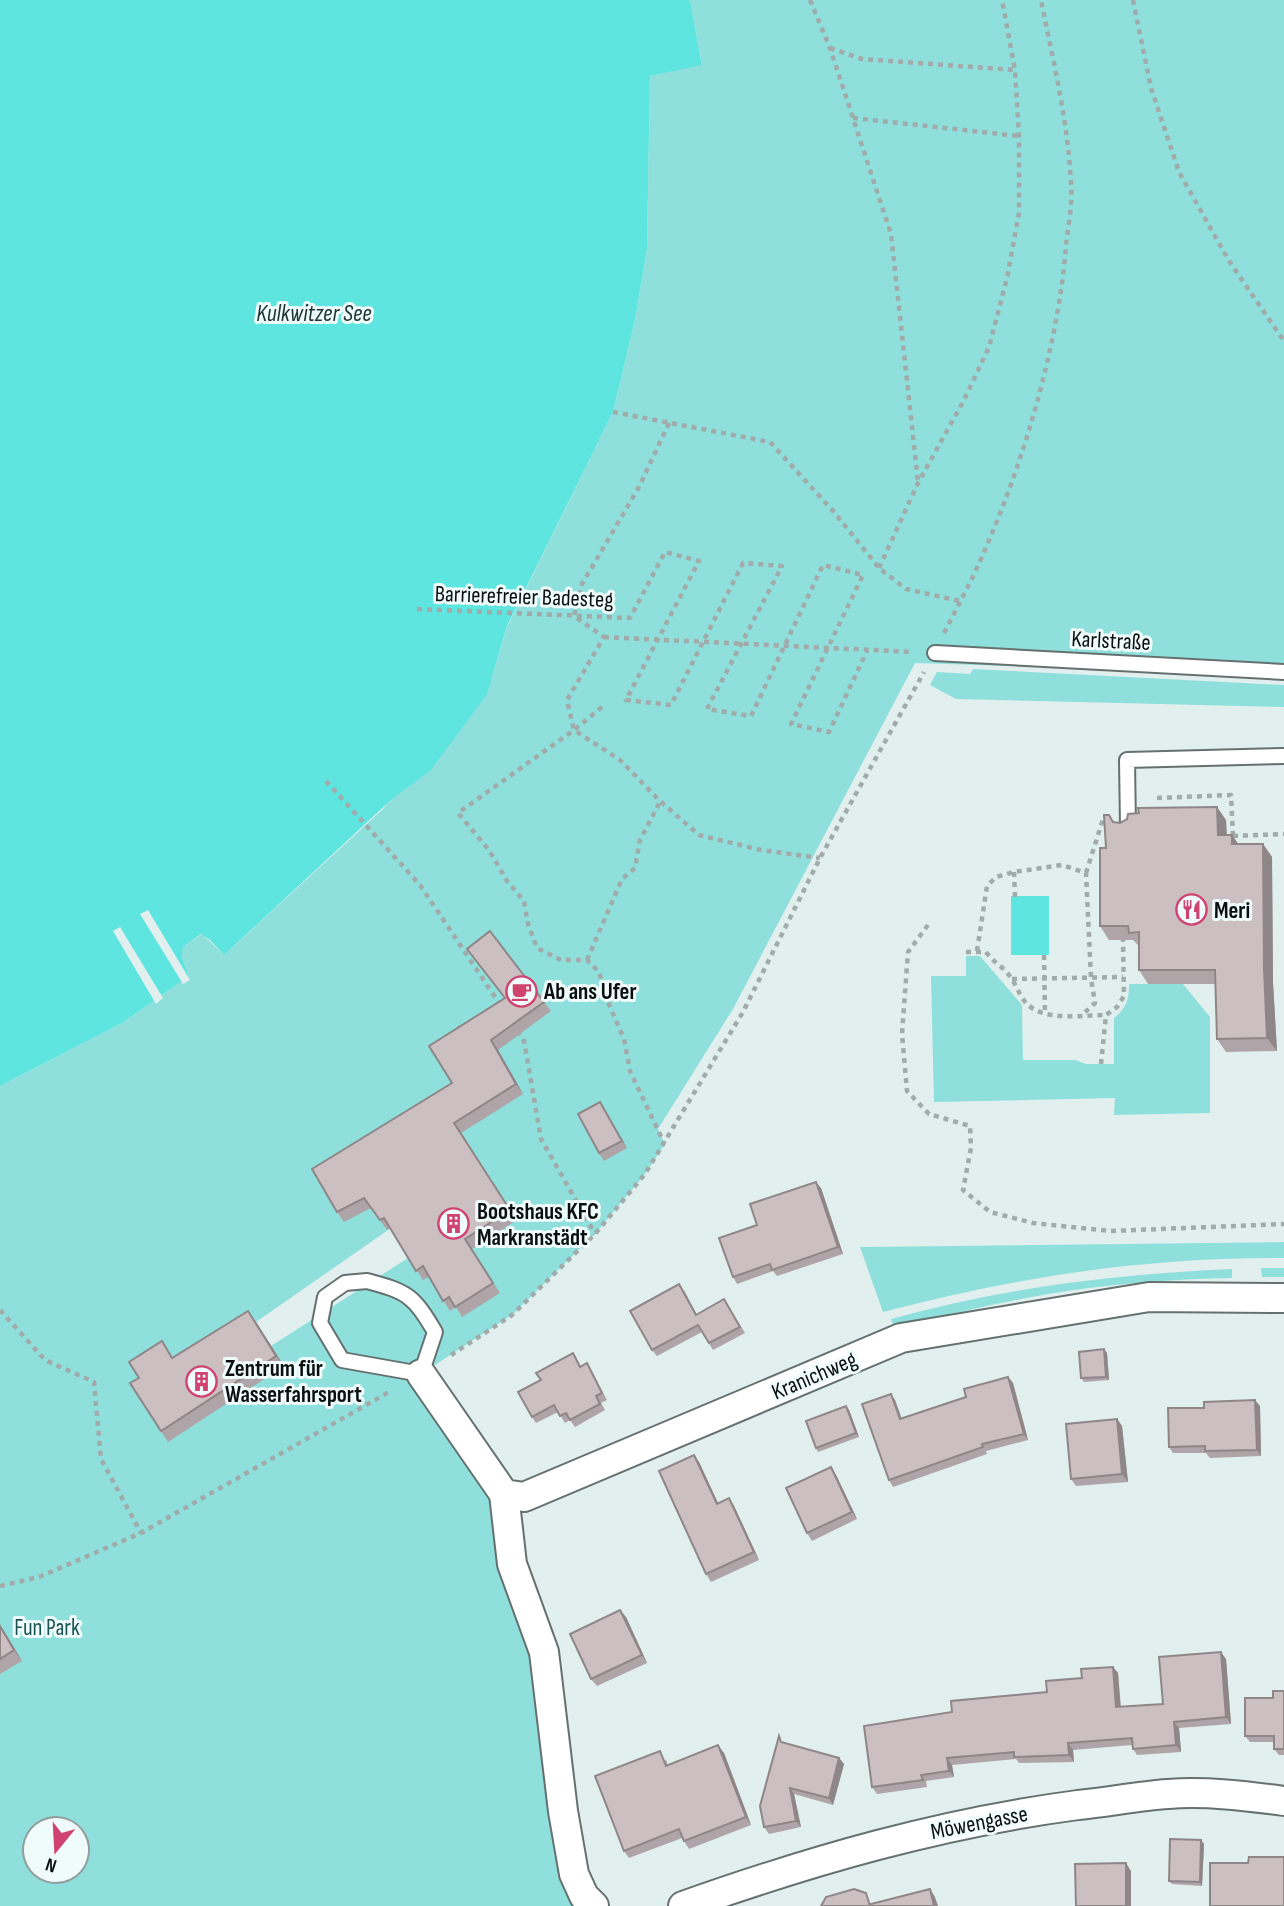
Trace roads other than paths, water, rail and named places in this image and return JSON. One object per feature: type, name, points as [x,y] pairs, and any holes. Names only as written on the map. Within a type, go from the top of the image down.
[{"type":"street","name":"Kranichweg","points":[[504,1494],[524,1497],[901,1338],[1149,1297],[1284,1298]]},
{"type":"street","points":[[421,1374],[504,1494],[512,1564],[544,1652],[563,1811],[574,1874],[584,1896],[594,1906]]},
{"type":"street","name":"Möwengasse","points":[[683,1906],[845,1853],[924,1831],[1019,1813],[1170,1794],[1243,1796],[1284,1801]]},
{"type":"lane","name":"Karlstraße","points":[[935,653],[1284,672]]},
{"type":"lane","points":[[1128,827],[1127,760],[1284,756]]},
{"type":"lane","points":[[367,1281],[397,1289],[419,1304],[435,1332],[421,1374],[342,1360],[320,1323],[325,1297],[345,1283],[367,1281]]},
{"type":"water","name":"Kulkwitzer See","points":[[0,0],[690,0],[702,65],[650,76],[647,249],[635,320],[613,412],[507,626],[487,694],[431,770],[392,799],[224,955],[201,934],[183,947],[182,958],[189,976],[122,1023],[0,1086]]},
{"type":"water","points":[[1011,896],[1049,896],[1049,955],[1011,955]]},
{"type":"place","name":"Meri","points":[[1191,910]]},
{"type":"place","name":"Ab ans Ufer","points":[[521,991]]},
{"type":"place","name":"Bootshaus KFC Markranstädt","points":[[454,1224]]},
{"type":"place","name":"Zentrum für Wasserfahrsport","points":[[202,1381]]},
{"type":"park label","name":"Fun Park","points":[[47,1627]]}]
